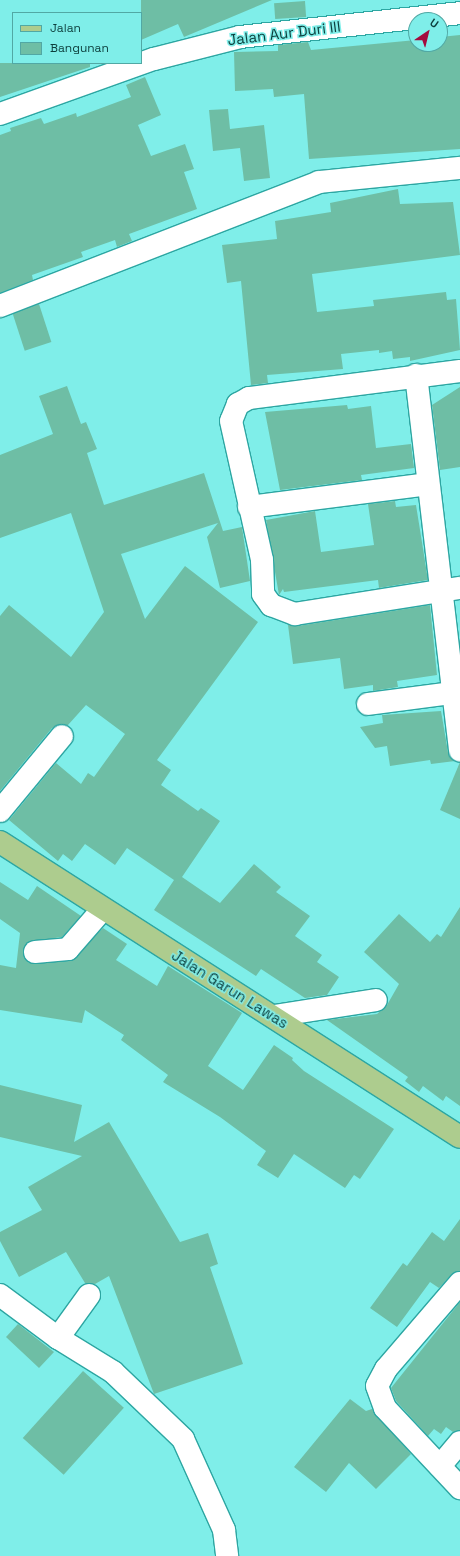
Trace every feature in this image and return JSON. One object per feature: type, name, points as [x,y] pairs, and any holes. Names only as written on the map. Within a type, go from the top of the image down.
[{"type":"main road","name":"Jalan Garun Lawas","points":[[0,842],[102,910],[274,1016],[460,1137]]},
{"type":"street","name":"Jalan Aur Duri III","points":[[142,63],[240,37],[460,13]]},
{"type":"street","name":"Jalan Aur Duri III","points":[[0,114],[140,64]]},
{"type":"street","points":[[0,306],[320,182],[460,168]]},
{"type":"street","points":[[452,589],[295,614],[271,605],[263,594],[262,560],[231,421],[238,404],[249,398],[416,375],[460,371]]},
{"type":"street","points":[[416,375],[428,484],[452,589],[451,693],[460,750]]},
{"type":"street","points":[[249,507],[428,484]]},
{"type":"street","points":[[368,704],[451,693]]},
{"type":"street","points":[[0,811],[62,736]]},
{"type":"street","points":[[35,952],[68,949],[102,910]]},
{"type":"street","points":[[274,1016],[376,1000]]},
{"type":"street","points":[[460,1283],[386,1369],[377,1386],[385,1408],[460,1488]]},
{"type":"street","points":[[0,1295],[58,1338],[113,1372],[183,1439],[224,1530],[227,1556]]},
{"type":"street","points":[[58,1338],[90,1295]]},
{"type":"street","points":[[440,1466],[460,1442]]},
{"type":"building","points":[[141,0],[272,0],[184,37],[178,24],[142,40]]},
{"type":"building","points":[[305,1],[306,17],[275,19],[274,3]]},
{"type":"building","points":[[460,35],[460,149],[309,159],[304,94],[274,97],[273,89],[235,91],[234,52],[278,51],[278,45],[308,42],[311,50],[408,41],[408,52],[448,52],[448,36]]},
{"type":"building","points":[[0,63],[90,64],[90,67],[0,97]]},
{"type":"building","points":[[145,77],[161,115],[138,125],[151,156],[185,144],[194,169],[184,172],[197,209],[129,234],[132,241],[117,247],[115,240],[81,252],[83,257],[32,275],[33,280],[0,293],[0,135],[11,131],[10,128],[41,118],[44,124],[76,113],[77,117],[131,97],[126,85]]},
{"type":"building","points":[[228,109],[230,129],[264,125],[270,178],[244,181],[240,148],[213,151],[209,110]]},
{"type":"building","points":[[398,189],[400,204],[453,202],[460,255],[312,274],[317,312],[374,306],[373,300],[446,292],[447,300],[456,299],[460,350],[410,361],[410,357],[393,359],[392,351],[379,353],[379,350],[341,354],[343,369],[267,375],[268,383],[251,385],[241,281],[227,283],[222,245],[277,239],[275,221],[331,212],[330,203]]},
{"type":"building","points":[[39,304],[51,342],[25,351],[12,313]]},
{"type":"building","points":[[67,386],[81,424],[86,422],[97,449],[87,453],[104,505],[204,473],[223,531],[242,527],[250,581],[220,588],[207,537],[218,523],[121,554],[145,619],[185,566],[258,622],[157,760],[171,770],[161,785],[198,811],[201,808],[220,821],[182,877],[220,903],[254,864],[281,887],[276,892],[310,916],[295,936],[322,955],[317,962],[339,977],[327,995],[305,998],[261,969],[256,976],[154,910],[174,880],[127,848],[115,865],[85,844],[72,861],[63,854],[58,861],[9,820],[56,763],[81,784],[88,773],[94,777],[125,734],[86,705],[68,725],[52,728],[0,791],[0,616],[9,605],[71,657],[104,612],[71,513],[0,538],[0,455],[53,434],[39,396]]},
{"type":"building","points":[[460,387],[460,467],[440,470],[432,405]]},
{"type":"building","points":[[347,405],[348,409],[371,406],[376,448],[411,444],[414,468],[361,475],[362,480],[280,490],[265,412]]},
{"type":"building","points":[[395,501],[396,507],[416,505],[428,580],[379,588],[378,580],[284,592],[283,589],[279,595],[266,520],[315,511],[321,552],[374,545],[368,504]]},
{"type":"building","points":[[430,605],[437,675],[397,681],[398,687],[373,691],[373,685],[344,689],[340,658],[293,664],[288,625],[297,626]]},
{"type":"building","points":[[441,711],[448,752],[455,761],[431,764],[430,760],[390,766],[387,746],[375,748],[360,727],[383,723],[382,715]]},
{"type":"building","points":[[460,762],[460,819],[440,810]]},
{"type":"building","points":[[0,882],[28,900],[37,886],[81,916],[62,937],[28,942],[23,953],[29,963],[70,961],[103,928],[127,944],[116,960],[157,986],[168,966],[242,1013],[208,1066],[243,1090],[274,1045],[293,1058],[292,1060],[304,1071],[394,1129],[360,1179],[354,1175],[345,1188],[294,1154],[278,1178],[257,1165],[266,1151],[220,1117],[163,1082],[168,1075],[121,1040],[124,1035],[85,1010],[82,1023],[0,1010],[0,965],[16,968],[20,933],[0,919]]},
{"type":"building","points":[[460,907],[460,1106],[446,1096],[443,1101],[423,1086],[419,1092],[405,1081],[408,1077],[327,1020],[377,1014],[387,1005],[399,984],[364,952],[399,914],[430,942],[437,934],[441,937]]},
{"type":"building","points":[[0,1085],[82,1105],[74,1142],[109,1122],[180,1242],[208,1233],[218,1264],[210,1267],[243,1364],[154,1394],[109,1276],[95,1284],[85,1283],[66,1252],[19,1277],[0,1241],[0,1232],[42,1210],[28,1187],[82,1156],[0,1137]]},
{"type":"building","points":[[460,1219],[460,1271],[451,1275],[439,1288],[430,1282],[397,1327],[370,1308],[403,1263],[407,1266],[432,1232],[444,1241]]},
{"type":"building","points":[[460,1302],[460,1430],[453,1432],[446,1427],[441,1434],[434,1429],[428,1436],[396,1401],[391,1388]]},
{"type":"building","points":[[18,1324],[54,1352],[39,1368],[6,1337]]},
{"type":"building","points":[[83,1371],[124,1408],[64,1475],[23,1438]]},
{"type":"building","points":[[350,1399],[366,1411],[372,1409],[411,1454],[376,1489],[349,1463],[326,1492],[294,1467]]}]
